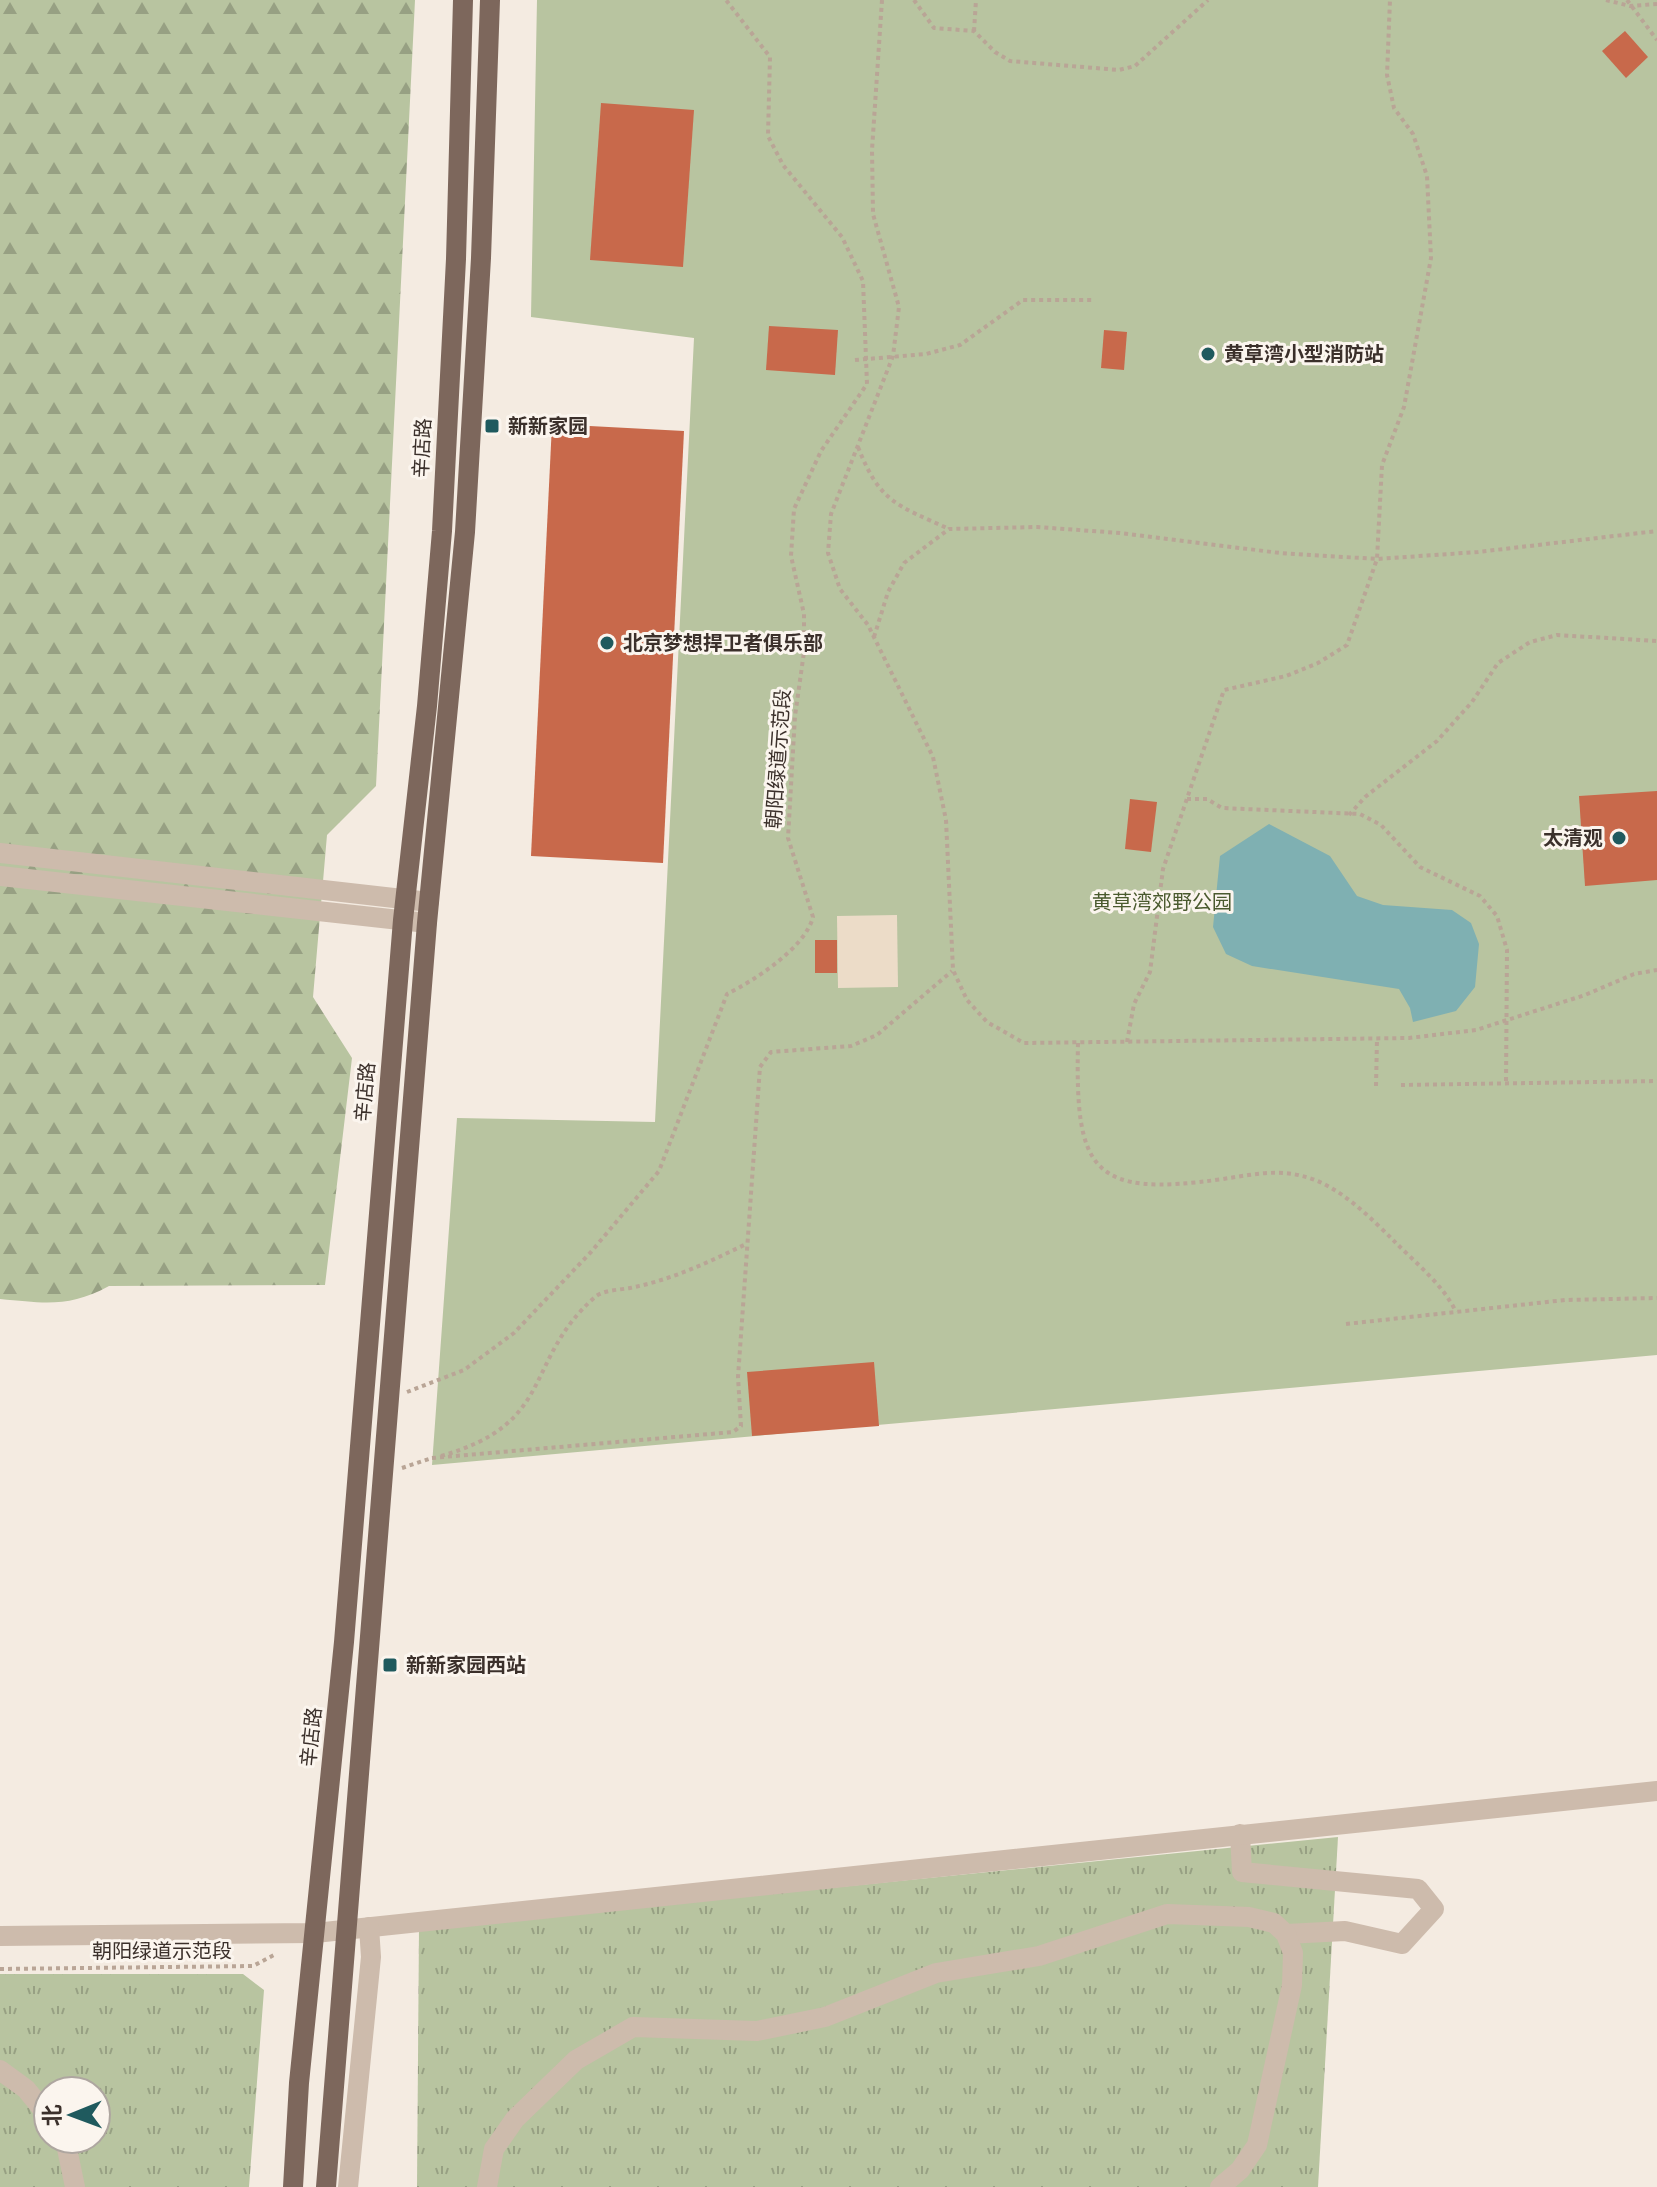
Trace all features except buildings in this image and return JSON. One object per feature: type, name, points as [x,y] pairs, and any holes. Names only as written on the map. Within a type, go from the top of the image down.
[{"type":"main road","name":"辛店路","points":[[293,2187],[299,2083],[344,1642],[403,920],[427,706],[442,531],[455,274],[463,0]]},
{"type":"main road","points":[[326,2187],[427,923],[465,532],[481,258],[490,0]]},
{"type":"street","points":[[0,853],[429,902]]},
{"type":"street","points":[[0,876],[427,923]]},
{"type":"street","points":[[0,1936],[315,1933],[1657,1791]]},
{"type":"street","points":[[1240,1834],[1242,1872],[1418,1889],[1434,1909],[1402,1944],[1345,1931],[1286,1934]]},
{"type":"street","points":[[487,2187],[494,2149],[515,2119],[576,2060],[633,2027],[757,2031],[825,2017],[936,1973],[1039,1956],[1167,1914],[1249,1917],[1274,1923],[1286,1934],[1293,1953],[1292,1985],[1257,2145],[1240,2170],[1220,2187]]},
{"type":"street","points":[[348,2187],[371,1957],[369,1927]]},
{"type":"street","points":[[0,2070],[32,2096]]},
{"type":"street","points":[[68,2155],[75,2187]]},
{"type":"path","name":"朝阳绿道示范段","points":[[391,1398],[464,1370],[514,1333],[591,1252],[659,1171],[727,994],[759,979],[810,928],[813,917],[788,838],[795,716],[804,652],[804,614],[791,556],[794,509],[821,451],[867,384],[863,281],[842,237],[783,165],[768,136],[770,57],[726,0]]},
{"type":"path","points":[[882,0],[873,135],[873,214],[899,307],[893,356],[831,514],[828,553],[840,589],[874,637],[933,757],[946,820],[953,970],[967,1000],[987,1022],[1024,1043],[1409,1038],[1476,1030],[1634,974],[1657,970]]},
{"type":"path","points":[[914,0],[934,28],[974,31],[995,52],[1010,61],[1119,70],[1135,66],[1208,0]]},
{"type":"path","points":[[974,31],[976,0]]},
{"type":"path","points":[[1127,1042],[1134,1004],[1150,972],[1163,869],[1224,690],[1286,676],[1318,663],[1347,645],[1377,559],[1382,465],[1404,407],[1431,258],[1427,176],[1413,134],[1394,108],[1387,75],[1390,0]]},
{"type":"path","points":[[1606,0],[1657,4]]},
{"type":"path","points":[[1628,3],[1657,40]]},
{"type":"path","points":[[855,360],[926,354],[960,345],[1023,300],[1094,300]]},
{"type":"path","points":[[858,447],[870,478],[885,498],[949,529],[1037,527],[1107,532],[1280,553],[1377,559],[1494,550],[1657,531]]},
{"type":"path","points":[[874,637],[888,592],[904,563],[949,529]]},
{"type":"path","points":[[1349,815],[1365,797],[1437,741],[1472,702],[1498,663],[1530,642],[1557,635],[1657,641]]},
{"type":"path","points":[[1187,799],[1207,799],[1222,808],[1360,814],[1381,825],[1420,867],[1480,896],[1497,916],[1507,950],[1506,1084]]},
{"type":"path","points":[[432,1458],[733,1432],[741,1426],[738,1377],[745,1244],[760,1067],[771,1052],[851,1046],[877,1035],[953,970]]},
{"type":"path","points":[[1376,1086],[1377,1039]]},
{"type":"path","points":[[1078,1042],[1076,1098],[1082,1137],[1089,1152],[1113,1177],[1141,1184],[1288,1173],[1315,1180],[1370,1217],[1436,1285],[1456,1312]]},
{"type":"path","points":[[1401,1085],[1657,1081]]},
{"type":"path","points":[[385,1474],[489,1439],[519,1415],[537,1389],[556,1341],[598,1294],[672,1278],[745,1244]]},
{"type":"path","points":[[1346,1324],[1565,1300],[1657,1298]]},
{"type":"path","name":"朝阳绿道示范段","points":[[0,1969],[253,1966],[278,1953]]},
{"type":"green space","points":[[0,0],[415,0],[376,786],[327,835],[313,997],[352,1058],[325,1285],[109,1286],[69,1301],[0,1299]]},
{"type":"green space","name":"黄草湾郊野公园","points":[[537,0],[1657,0],[1657,1355],[432,1465],[457,1118],[655,1122],[694,338],[531,317]]},
{"type":"green space","points":[[1338,1837],[1318,2187],[417,2187],[419,1929]]},
{"type":"green space","points":[[0,1974],[243,1974],[264,1990],[249,2187],[0,2187]]},
{"type":"shaded area","points":[[897,915],[898,987],[838,988],[837,916]]},
{"type":"water","points":[[1269,824],[1330,856],[1357,896],[1383,905],[1452,910],[1471,923],[1479,944],[1475,987],[1456,1011],[1413,1022],[1410,1008],[1399,989],[1252,966],[1226,954],[1213,927],[1220,856]]},
{"type":"place","name":"黄草湾小型消防站","points":[[1208,354]]},
{"type":"place","name":"新新家园","points":[[492,426]]},
{"type":"place","name":"北京梦想捍卫者俱乐部","points":[[607,643]]},
{"type":"place","name":"太清观","points":[[1619,838]]},
{"type":"place","name":"新新家园西站","points":[[390,1665]]}]
